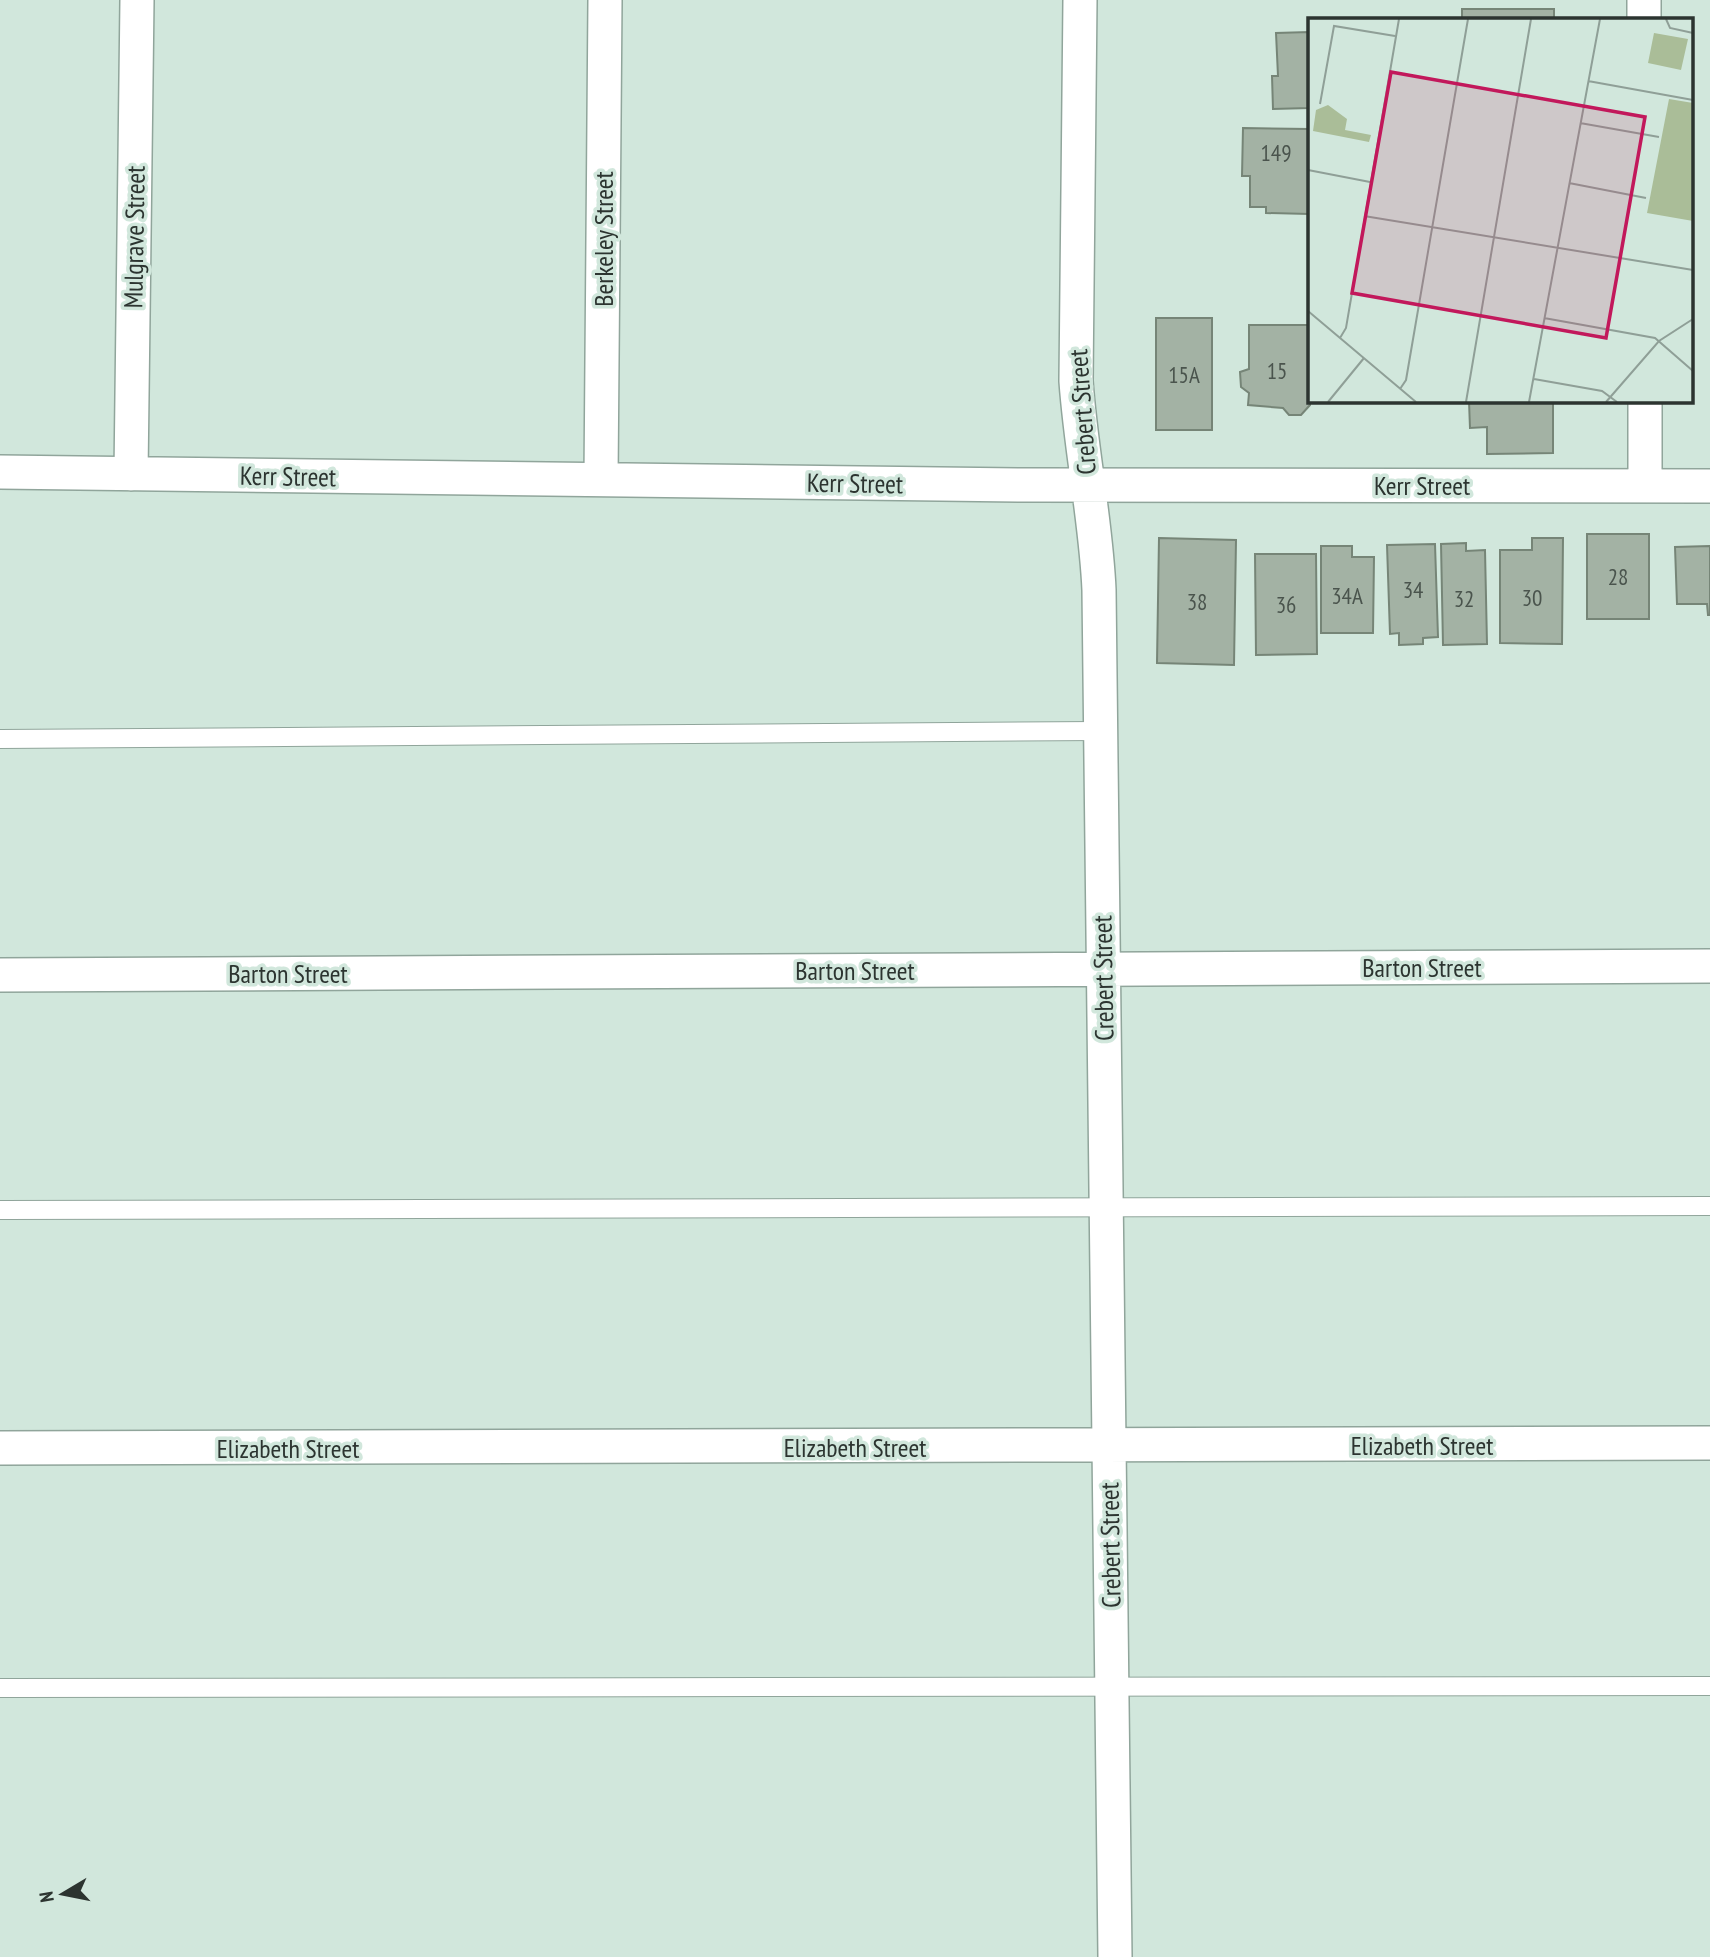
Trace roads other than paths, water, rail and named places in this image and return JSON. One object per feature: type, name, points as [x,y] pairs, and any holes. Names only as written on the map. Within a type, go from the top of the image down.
[{"type":"street","name":"Mulgrave Street","points":[[131,474],[137,0]]},
{"type":"street","name":"Berkeley Street","points":[[601,479],[605,0]]},
{"type":"street","name":"Crebert Street","points":[[1080,0],[1076,382],[1088,485],[1097,533],[1115,1957]]},
{"type":"street","points":[[1644,0],[1644,18]]},
{"type":"street","points":[[1645,402],[1645,485]]},
{"type":"street","name":"Kerr Street","points":[[0,472],[1088,485],[1710,486]]},
{"type":"street","name":"Barton Street","points":[[0,975],[1710,966]]},
{"type":"street","name":"Elizabeth Street","points":[[0,1448],[1710,1443]]},
{"type":"lane","points":[[0,739],[1099,731]]},
{"type":"lane","points":[[0,1210],[1710,1206]]},
{"type":"lane","points":[[0,1688],[1710,1686]]}]
